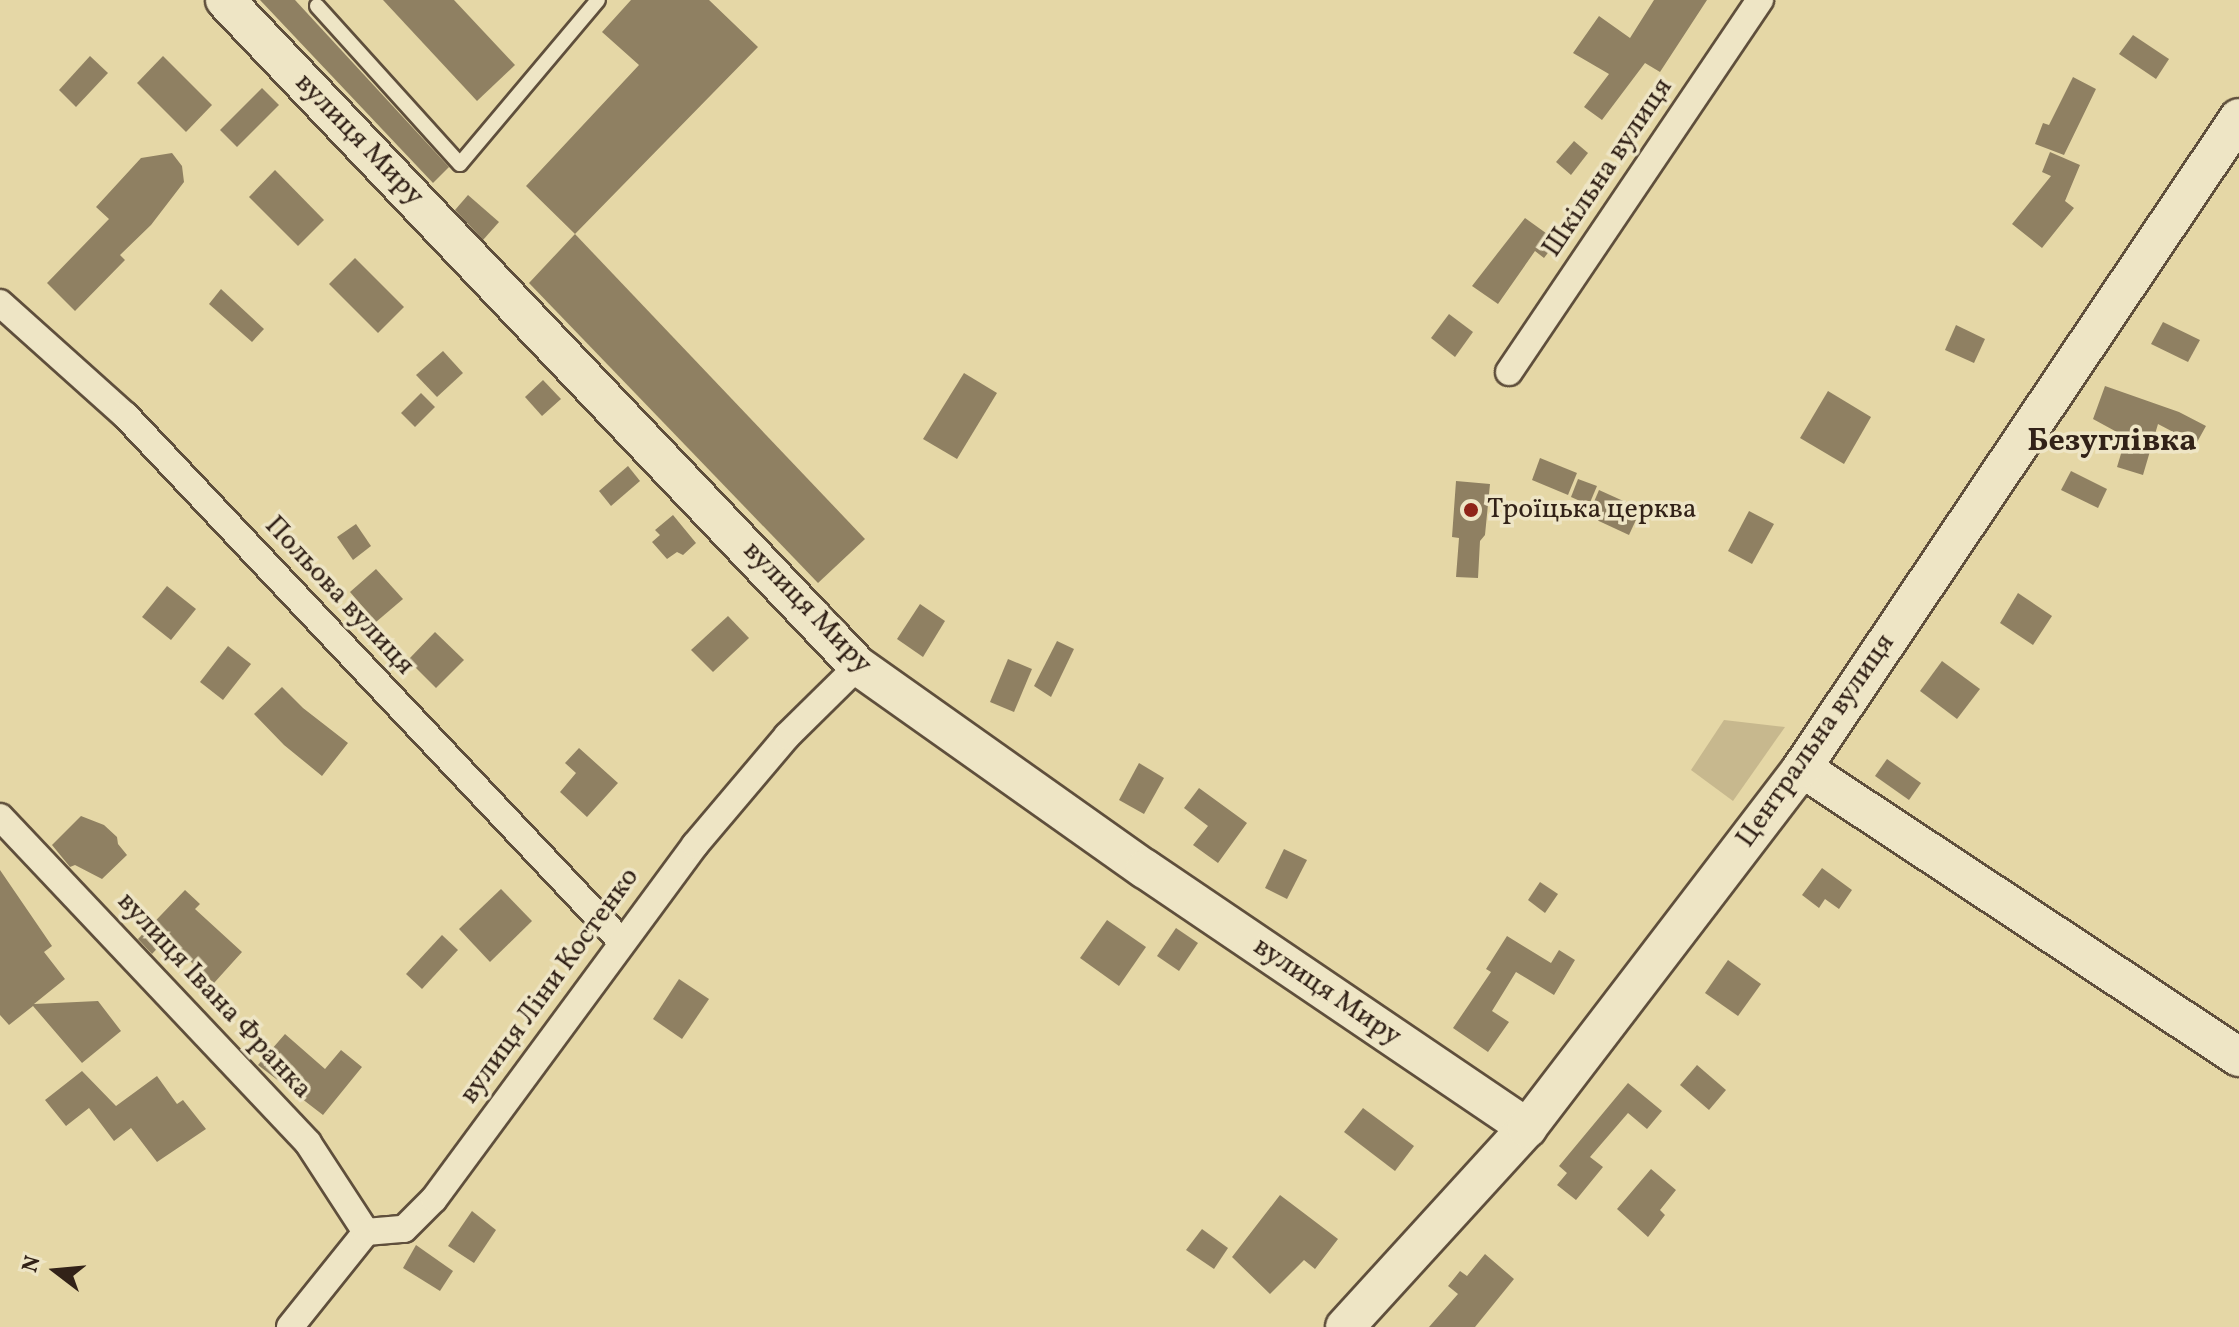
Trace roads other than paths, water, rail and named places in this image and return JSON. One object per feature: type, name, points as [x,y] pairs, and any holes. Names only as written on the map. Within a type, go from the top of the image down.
[{"type":"street","name":"вулиця Миру","points":[[225,0],[858,666],[1145,869],[1527,1128]]},
{"type":"street","name":"Шкільна вулиця","points":[[1509,372],[1760,0]]},
{"type":"street","name":"Центральна вулиця","points":[[1345,1327],[1527,1128],[1802,768],[2239,118]]},
{"type":"street","name":"Польова вулиця","points":[[0,303],[125,415],[622,942]]},
{"type":"street","name":"вулиця Ліни Костенко","points":[[366,1232],[404,1229],[434,1199],[695,845],[787,736],[858,666]]},
{"type":"street","points":[[1802,768],[2239,1057]]},
{"type":"street","name":"вулиця Івана Франка","points":[[0,817],[308,1143],[366,1232]]},
{"type":"street","points":[[290,1327],[366,1232]]},
{"type":"lane","points":[[317,6],[460,164],[598,0]]},
{"type":"place","name":"Троїцька церква","points":[[1471,510]]},
{"type":"district","name":"Безуглівка","points":[[2112,442]]}]
